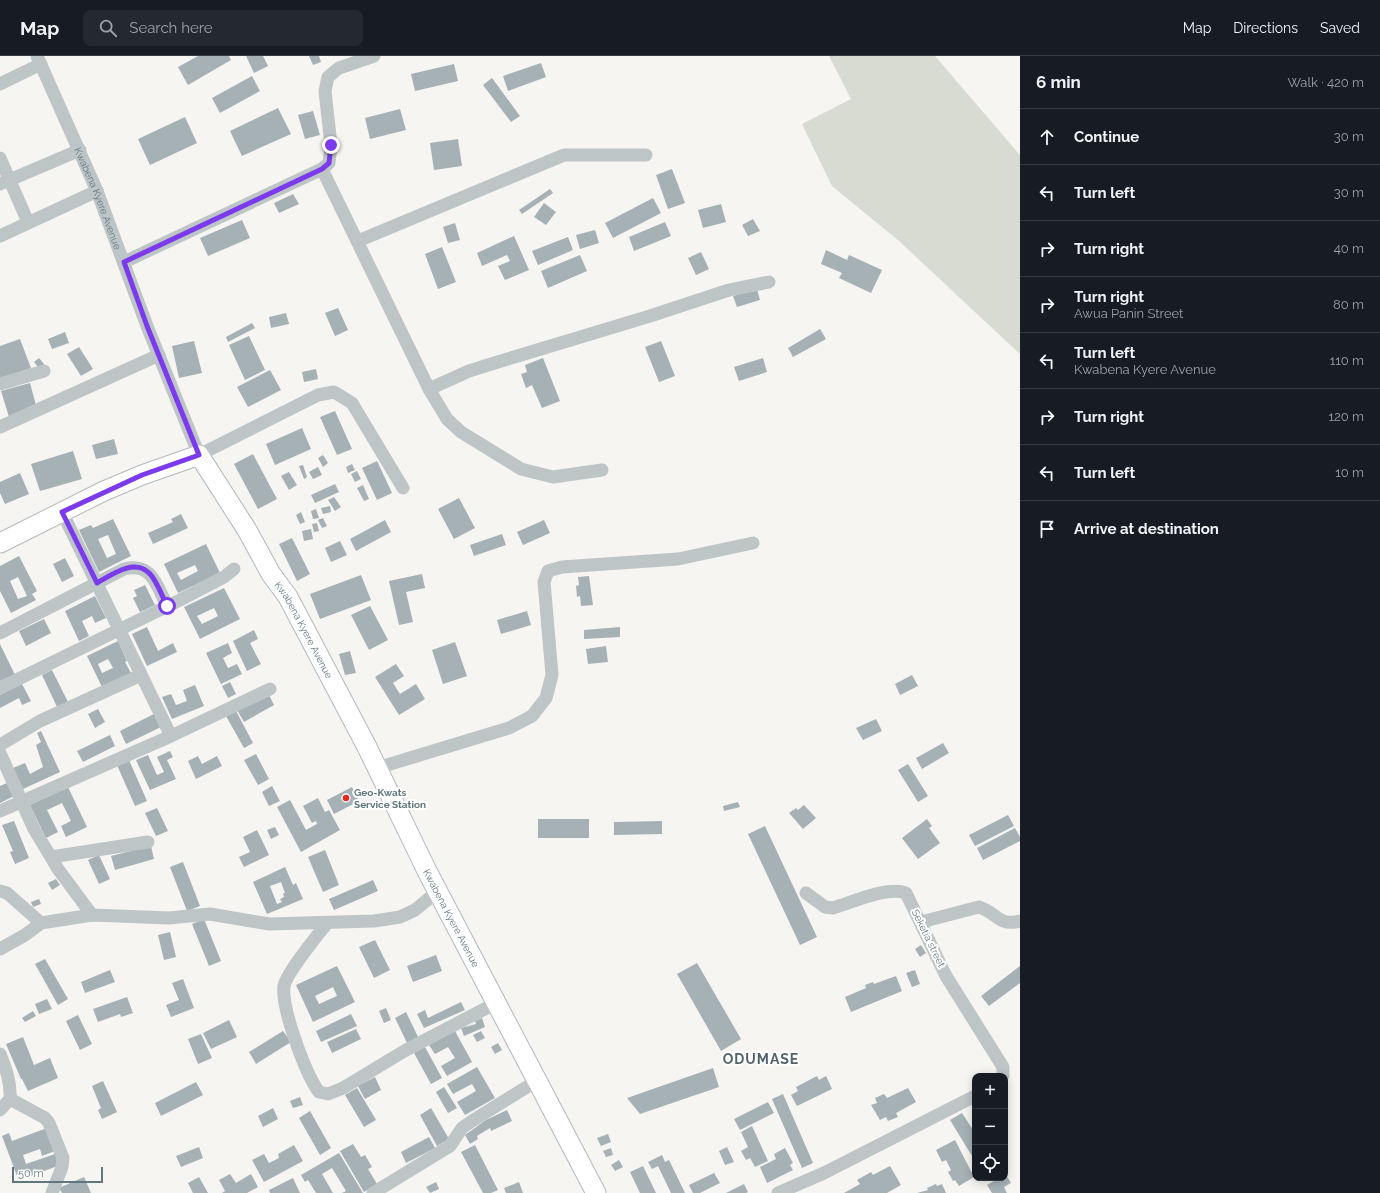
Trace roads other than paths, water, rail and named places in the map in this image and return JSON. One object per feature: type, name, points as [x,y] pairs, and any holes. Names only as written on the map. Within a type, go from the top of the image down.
[{"type":"main road","points":[[0,543],[142,475],[199,455]]},
{"type":"main road","name":"Kwabena Kyere Avenue","points":[[199,455],[247,530],[271,574],[288,597],[438,890],[498,1002],[596,1193]]},
{"type":"street","points":[[124,262],[322,169],[329,163],[331,145],[325,91],[328,77],[339,68],[374,56]]},
{"type":"street","points":[[0,84],[39,60]]},
{"type":"street","name":"Kwabena Kyere Avenue","points":[[39,60],[97,190],[159,355],[199,455]]},
{"type":"street","points":[[4,182],[80,150]]},
{"type":"street","points":[[358,241],[564,155],[646,155]]},
{"type":"street","points":[[0,158],[4,182],[28,222]]},
{"type":"street","points":[[322,169],[429,389],[448,419],[461,432],[521,469],[553,477],[602,470]]},
{"type":"street","points":[[0,236],[97,190]]},
{"type":"street","points":[[429,389],[469,371],[500,361],[650,316],[729,290],[769,282]]},
{"type":"street","points":[[0,427],[159,355]]},
{"type":"street","points":[[0,384],[44,371]]},
{"type":"street","points":[[199,455],[318,395],[334,392],[352,403],[403,488]]},
{"type":"street","points":[[62,512],[171,736]]},
{"type":"street","points":[[376,768],[509,728],[532,716],[546,698],[552,675],[544,582],[548,571],[562,567],[678,560],[753,543]]},
{"type":"street","points":[[0,632],[124,569],[132,567],[141,568],[150,573],[167,606]]},
{"type":"street","points":[[0,688],[167,606],[224,577],[234,570]]},
{"type":"street","points":[[0,745],[40,721],[141,675]]},
{"type":"street","points":[[0,811],[171,736],[270,689]]},
{"type":"street","points":[[0,753],[34,829],[92,915]]},
{"type":"street","points":[[52,857],[148,842]]},
{"type":"street","points":[[0,949],[25,935],[41,923],[92,915],[169,918],[210,914],[269,924],[374,921],[400,917],[415,910],[438,890]]},
{"type":"street","name":"Seketia street","points":[[806,893],[825,907],[833,908],[889,891],[900,890],[906,892],[946,976],[1004,1067],[1004,1073]]},
{"type":"street","points":[[0,891],[7,893],[41,923]]},
{"type":"street","points":[[921,922],[979,907],[986,909],[1001,921],[1020,921]]},
{"type":"street","points":[[327,923],[284,985],[284,999],[288,1017],[311,1082],[319,1092],[328,1094],[344,1088],[406,1050],[498,1002]]},
{"type":"street","points":[[0,1054],[8,1075],[11,1089],[10,1099],[0,1110]]},
{"type":"street","points":[[373,1193],[450,1146],[462,1128],[538,1080]]},
{"type":"street","points":[[778,1193],[824,1173],[972,1098]]},
{"type":"street","points":[[10,1099],[45,1118],[50,1123],[63,1158],[62,1167],[52,1193]]},
{"type":"place","name":"Geo-Kwats Service Station","points":[[346,798]]},
{"type":"district","name":"ODUMASE","points":[[761,1059]]}]
